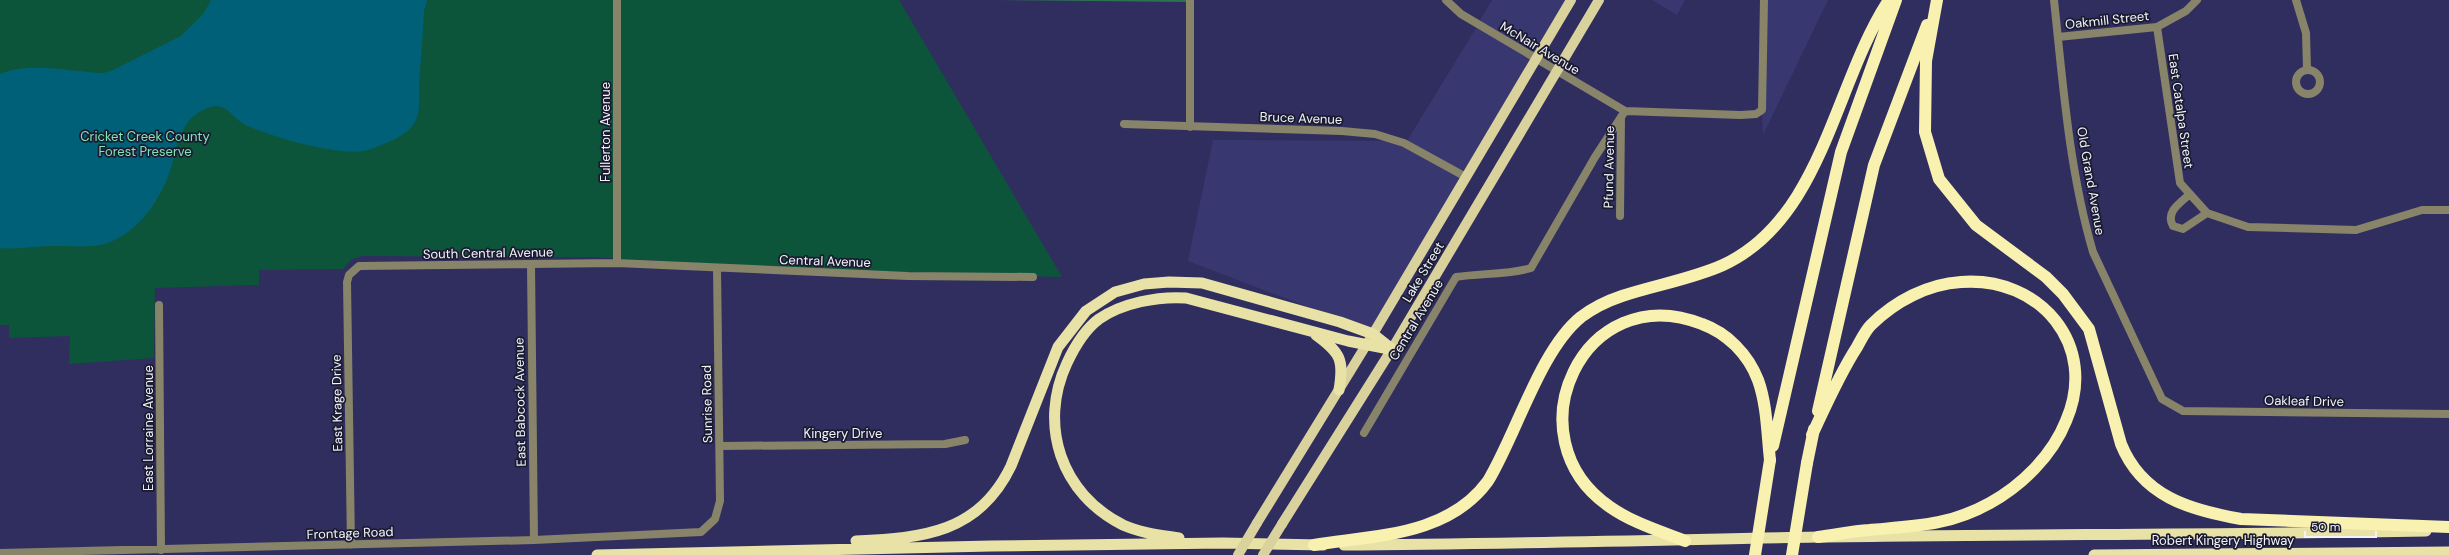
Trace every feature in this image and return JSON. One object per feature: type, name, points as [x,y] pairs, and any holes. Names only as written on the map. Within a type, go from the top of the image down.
[{"type":"highway","points":[[1314,545],[1409,530],[1427,526],[1453,515],[1479,494],[1488,482],[1551,354],[1581,317],[1606,302],[1622,296],[1723,265],[1742,255],[1768,234],[1793,203],[1806,181],[1859,58],[1879,15],[1889,0]]},
{"type":"highway","points":[[1755,555],[1782,395],[1841,152],[1896,0]]},
{"type":"highway","points":[[1792,555],[1812,435],[1874,165],[1937,0]]},
{"type":"highway","points":[[1937,0],[1926,62],[1925,132],[1939,179],[1976,225],[2046,277],[2080,314],[2089,329],[2120,444],[2128,462],[2140,476],[2165,496],[2180,503],[2228,517],[2449,527]]},
{"type":"highway","points":[[1812,435],[1843,369],[1870,326],[1903,300],[1938,284],[1982,280],[2014,288],[2037,301],[2050,313],[2068,342],[2073,362],[2075,380],[2067,420],[2046,456],[2012,488],[1990,503],[1970,512],[1928,526],[1867,530],[1818,537]]},
{"type":"highway","points":[[682,552],[905,539],[939,530],[974,513],[993,495],[1003,482],[1058,347],[1086,311],[1115,292],[1144,284],[1169,282],[1202,283],[1340,322],[1370,339],[1392,349]]},
{"type":"highway","points":[[1223,543],[1138,531],[1110,518],[1090,502],[1071,478],[1056,441],[1053,416],[1060,377],[1075,345],[1099,320],[1132,304],[1171,297],[1186,298],[1311,331],[1370,339]]},
{"type":"highway","points":[[1685,541],[1632,519],[1610,507],[1595,495],[1574,466],[1563,435],[1562,402],[1573,369],[1594,342],[1608,330],[1622,323],[1637,317],[1655,315],[1690,319],[1711,327],[1725,336],[1739,348],[1757,378],[1766,412],[1770,460]]},
{"type":"highway","points":[[1311,331],[1328,343],[1339,356],[1342,364],[1339,390]]},
{"type":"highway","points":[[597,555],[682,552],[1223,543],[1314,545],[1685,541],[1818,537],[2240,535],[2449,531]]},
{"type":"highway","name":"Robert Kingery Highway","points":[[2094,555],[2449,552]]},
{"type":"main road","name":"Lake Street","points":[[1238,555],[1370,339],[1571,0]]},
{"type":"main road","name":"Lake Street","points":[[1263,555],[1392,349],[1556,70],[1599,0]]},
{"type":"street","name":"Fullerton Avenue","points":[[617,0],[617,263]]},
{"type":"street","points":[[1190,0],[1190,127]]},
{"type":"street","name":"McNair Avenue","points":[[1446,0],[1461,14],[1556,70],[1623,114]]},
{"type":"street","points":[[1623,114],[1741,115],[1756,114],[1762,110],[1764,0]]},
{"type":"street","name":"Old Grand Avenue","points":[[2054,0],[2066,108],[2085,226],[2093,252],[2162,399]]},
{"type":"street","name":"Oakmill Street","points":[[2058,37],[2157,27],[2186,11],[2197,0]]},
{"type":"street","points":[[2296,0],[2306,33],[2307,70]]},
{"type":"street","name":"East Catalpa Street","points":[[2157,27],[2180,183],[2207,213]]},
{"type":"street","name":"Central Avenue","points":[[1364,432],[1456,278],[1472,274],[1514,273],[1531,268],[1595,157],[1623,114]]},
{"type":"street","name":"Pfund Avenue","points":[[1620,216],[1623,114]]},
{"type":"street","name":"Bruce Avenue","points":[[1124,124],[1375,134],[1404,143],[1466,177]]},
{"type":"street","points":[[2190,194],[2170,214],[2170,220],[2173,226],[2183,229],[2207,213],[2248,227],[2356,230],[2422,210],[2449,210]]},
{"type":"street","name":"South Central Avenue","points":[[359,266],[617,263]]},
{"type":"street","name":"Central Avenue","points":[[617,263],[908,276],[1033,277]]},
{"type":"street","name":"East Babcock Avenue","points":[[531,264],[534,540]]},
{"type":"street","name":"East Krage Drive","points":[[351,545],[347,282],[349,275],[359,266]]},
{"type":"street","name":"Sunrise Road","points":[[701,532],[715,520],[720,501],[717,268]]},
{"type":"street","name":"East Lorraine Avenue","points":[[159,305],[160,550]]},
{"type":"street","name":"Oakleaf Drive","points":[[2162,399],[2184,411],[2449,414]]},
{"type":"street","name":"Kingery Drive","points":[[720,446],[945,444],[965,440]]},
{"type":"street","name":"Frontage Road","points":[[0,553],[534,540],[701,532]]},
{"type":"shaded area","points":[[1492,0],[1568,0],[1535,55],[1479,22]]},
{"type":"shaded area","points":[[1652,0],[1685,0],[1677,15]]},
{"type":"shaded area","points":[[1762,0],[1828,0],[1763,135],[1762,110]]},
{"type":"shaded area","points":[[1476,28],[1533,59],[1371,331],[1188,261],[1213,140],[1407,141]]},
{"type":"green space","name":"Cricket Creek County Forest Preserve","points":[[0,0],[899,0],[1062,277],[788,268],[593,257],[362,256],[352,259],[343,269],[259,270],[259,285],[155,288],[154,358],[69,364],[70,336],[9,338],[9,325],[0,325]]},
{"type":"green space","points":[[999,0],[1186,0],[1186,2]]},
{"type":"water","points":[[211,0],[427,0],[424,11],[419,79],[419,111],[416,121],[408,131],[397,138],[371,149],[351,152],[321,148],[273,136],[242,123],[228,110],[218,106],[211,107],[195,115],[184,128],[177,145],[170,171],[159,196],[142,219],[120,237],[107,243],[94,246],[50,246],[13,249],[0,248],[0,74],[25,68],[51,68],[104,73],[113,70],[181,36],[204,13]]}]
